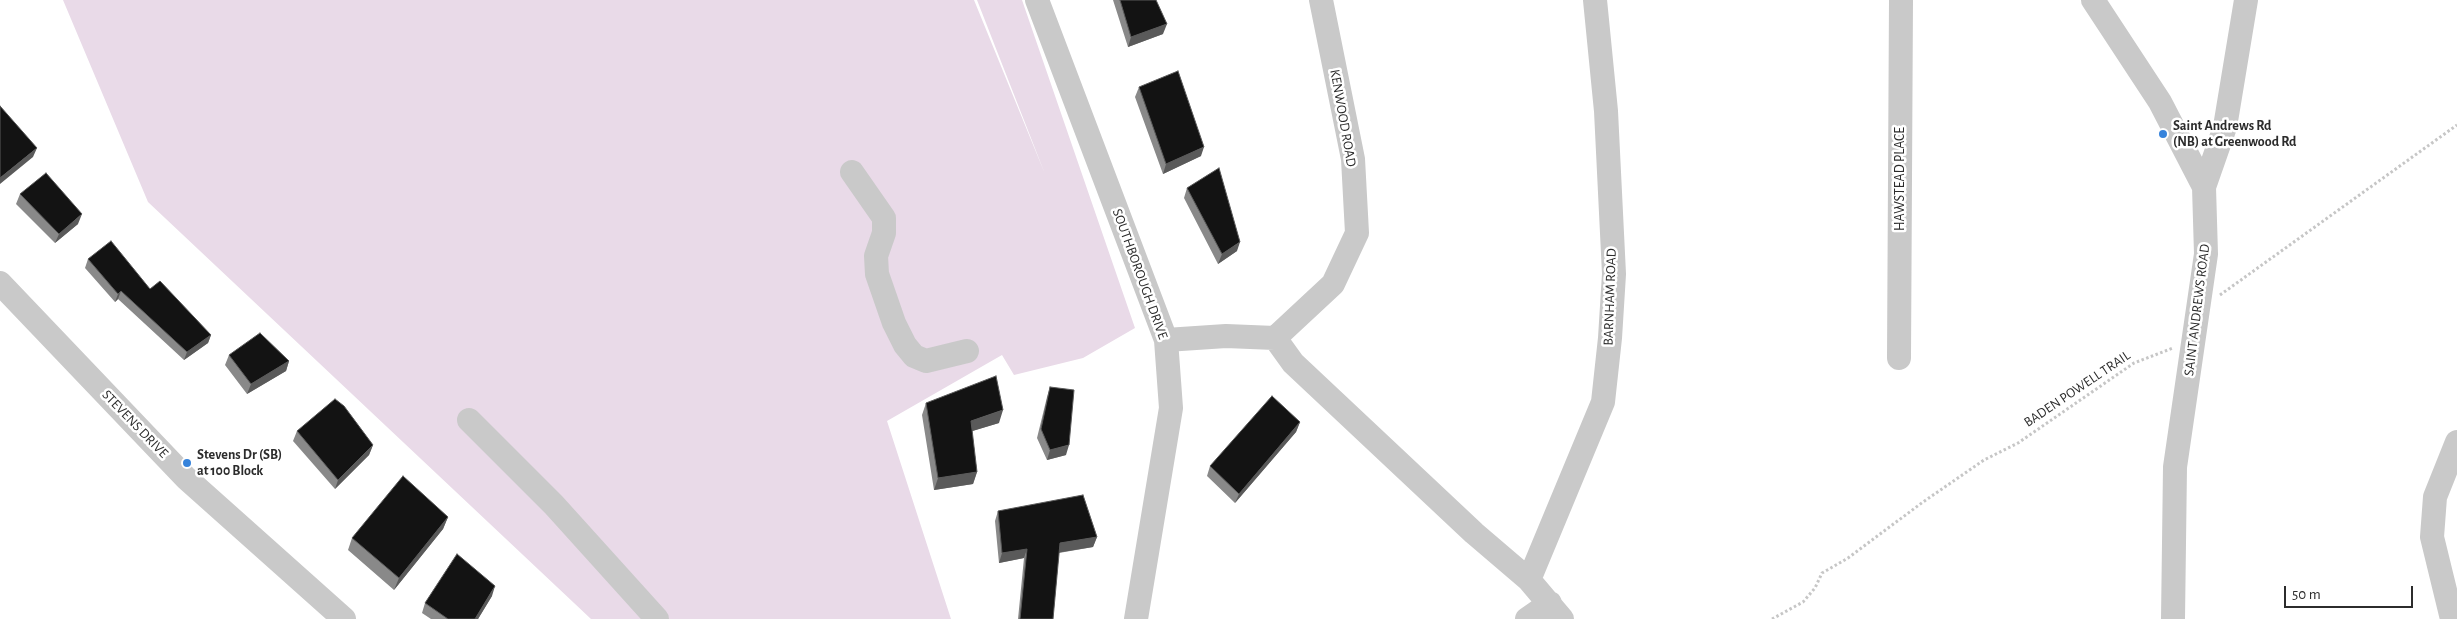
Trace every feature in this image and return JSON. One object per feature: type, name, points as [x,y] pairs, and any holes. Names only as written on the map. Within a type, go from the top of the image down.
[{"type":"street","name":"SOUTHBOROUGH DRIVE","points":[[1037,0],[1166,340],[1171,408],[1136,619]]},
{"type":"street","name":"KENWOOD ROAD","points":[[1275,338],[1334,284],[1357,232],[1353,159],[1321,0]]},
{"type":"street","name":"BARNHAM ROAD","points":[[1529,580],[1603,402],[1610,338],[1613,255],[1606,111],[1594,0]]},
{"type":"street","name":"HAWSTEAD PLACE","points":[[1899,358],[1901,0]]},
{"type":"street","name":"SAINT ANDREWS ROAD","points":[[2093,0],[2160,102],[2204,187],[2206,254],[2175,467],[2173,619]]},
{"type":"street","points":[[2204,187],[2225,127],[2246,0]]},
{"type":"street","points":[[852,172],[884,218],[884,233],[876,256],[877,274],[894,323],[905,345],[914,356],[926,361],[967,351]]},
{"type":"street","name":"STEVENS DRIVE","points":[[0,283],[186,478],[344,619]]},
{"type":"street","points":[[1166,340],[1226,336],[1275,338],[1293,363],[1474,533],[1529,580],[1556,611],[1527,619]]},
{"type":"street","points":[[469,420],[554,505],[656,619]]},
{"type":"street","points":[[2452,619],[2432,537],[2435,497],[2457,442]]},
{"type":"path","points":[[2215,304],[2220,295],[2457,125]]},
{"type":"path","name":"BADEN POWELL TRAIL","points":[[1772,619],[1803,602],[1816,588],[1822,573],[1848,558],[1923,502],[1984,460],[2018,443],[2134,363],[2167,349],[2193,348]]},
{"type":"shaded area","points":[[63,0],[974,0],[1045,174],[977,0],[1022,0],[1135,328],[1083,358],[1014,375],[1002,355],[887,421],[951,619],[591,619],[148,202]]},
{"type":"building","points":[[1120,0],[1156,0],[1167,24],[1131,37]]},
{"type":"building","points":[[1178,71],[1204,147],[1166,164],[1139,87]]},
{"type":"building","points":[[0,106],[37,148],[0,178]]},
{"type":"building","points":[[1219,168],[1240,242],[1222,254],[1187,188]]},
{"type":"building","points":[[46,173],[82,214],[59,234],[20,194]]},
{"type":"building","points":[[111,241],[150,289],[160,281],[211,335],[187,352],[121,291],[118,294],[88,259]]},
{"type":"building","points":[[260,333],[289,361],[251,384],[229,355]]},
{"type":"building","points":[[996,376],[1003,410],[971,421],[977,472],[938,478],[926,403]]},
{"type":"building","points":[[1050,387],[1074,390],[1069,445],[1050,450],[1041,429]]},
{"type":"building","points":[[1272,396],[1300,422],[1239,494],[1210,466]]},
{"type":"building","points":[[335,399],[344,406],[373,445],[338,480],[297,431]]},
{"type":"building","points":[[403,476],[448,517],[399,578],[352,538]]},
{"type":"building","points":[[1083,495],[1097,537],[1060,543],[1053,619],[1020,619],[1027,549],[1002,553],[998,511]]},
{"type":"building","points":[[457,554],[495,586],[475,619],[448,619],[425,603]]},
{"type":"place","name":"Saint Andrews Rd (NB) at Greenwood Rd","points":[[2163,134]]},
{"type":"place","name":"Stevens Dr (SB) at 100 Block","points":[[187,463]]}]
